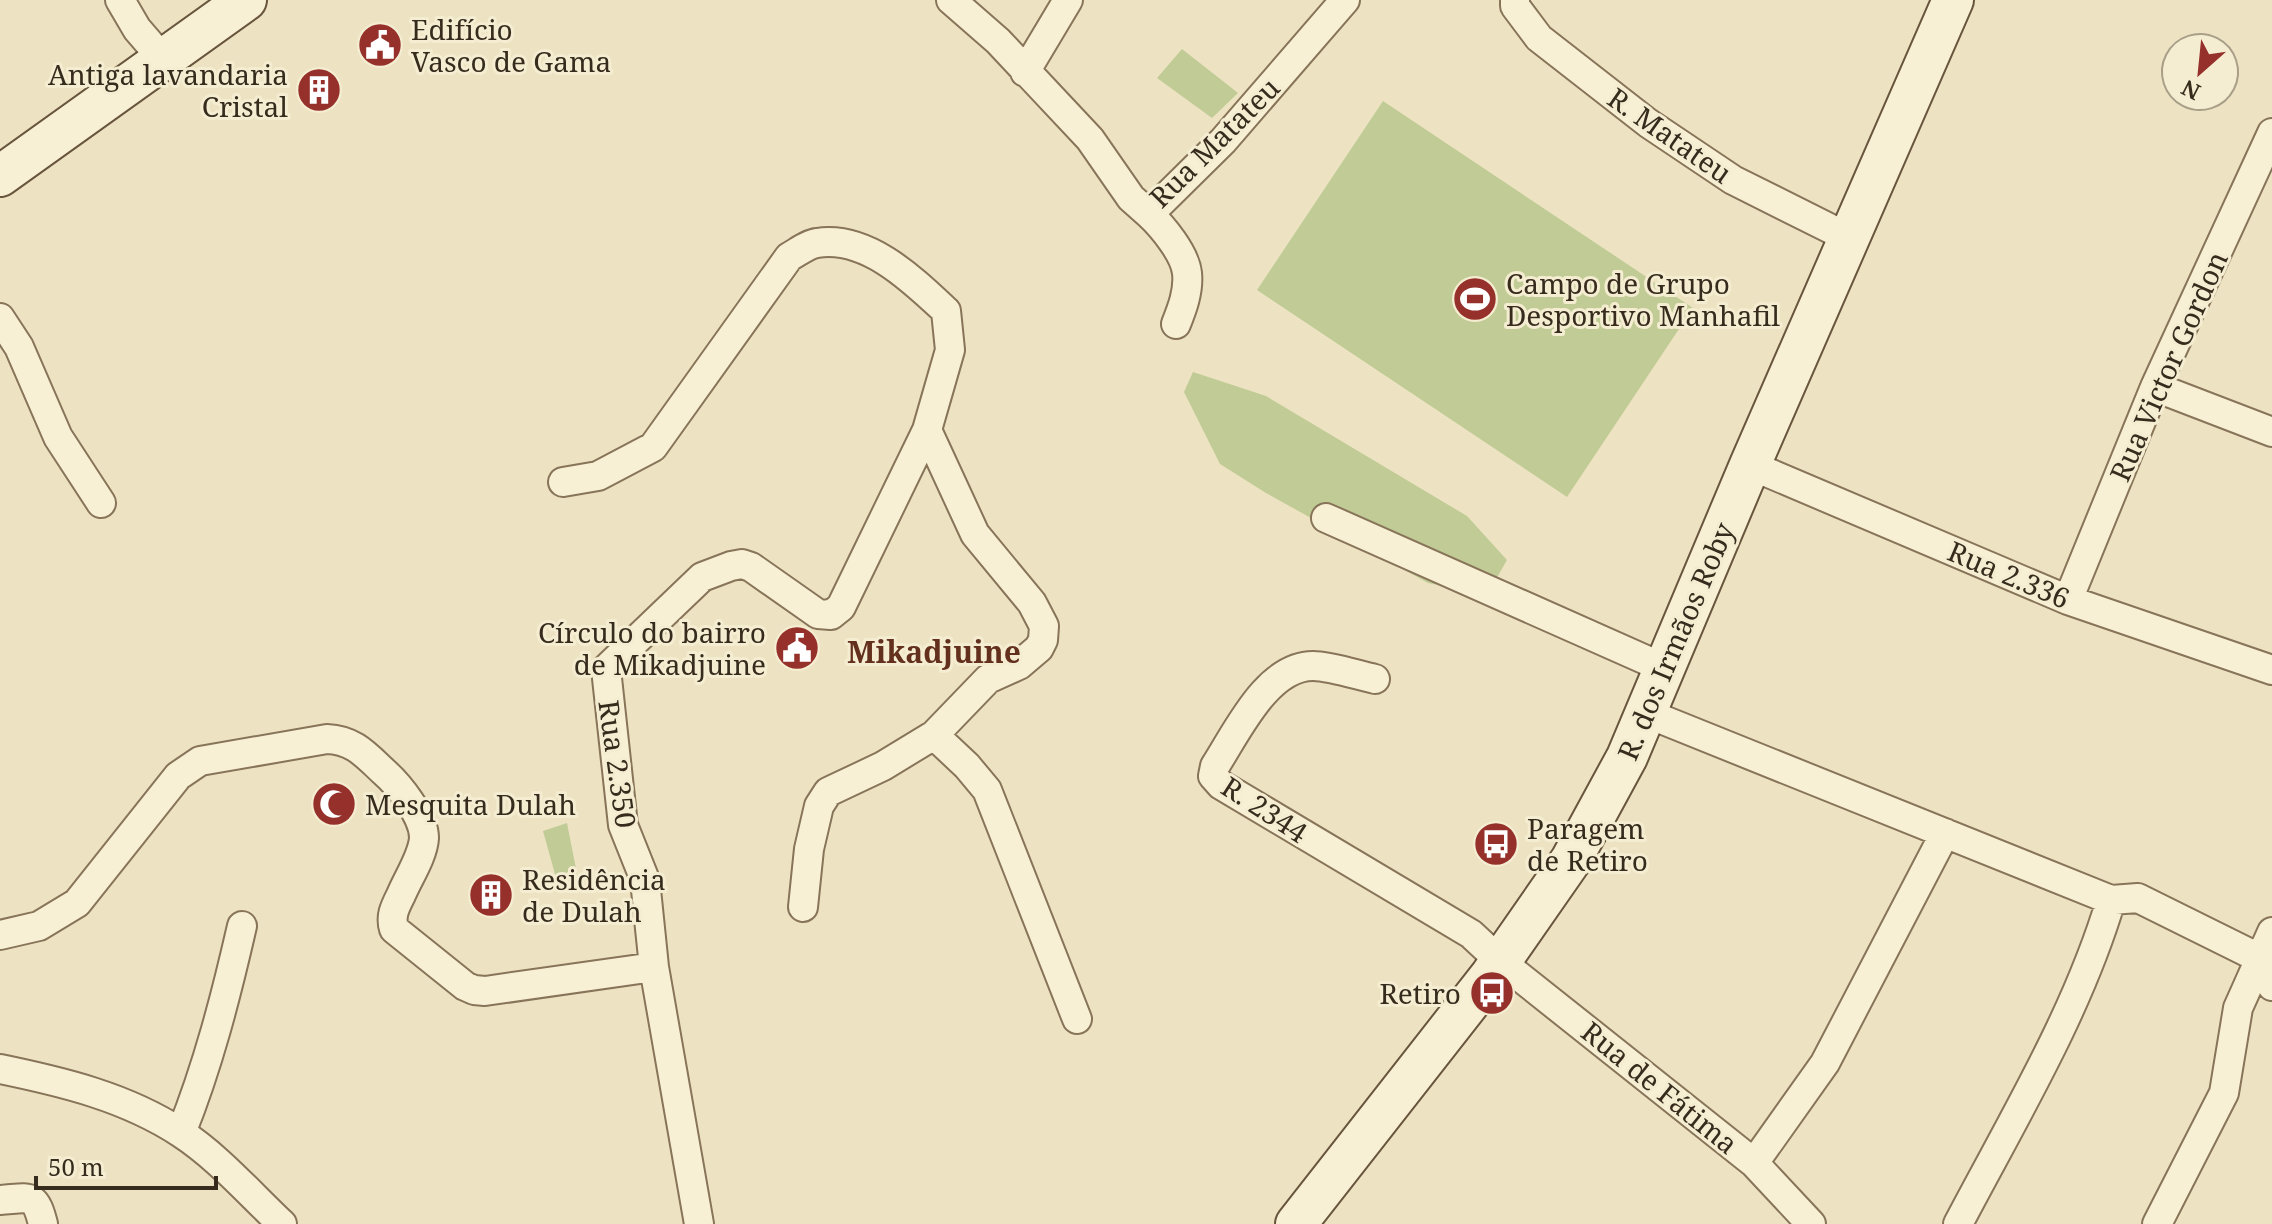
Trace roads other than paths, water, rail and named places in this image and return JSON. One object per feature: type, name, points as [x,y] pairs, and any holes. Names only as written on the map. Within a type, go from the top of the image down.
[{"type":"street","points":[[120,0],[137,29],[162,58]]},
{"type":"street","points":[[0,176],[246,0]]},
{"type":"street","name":"Rua Matateu","points":[[951,0],[998,41],[1090,139],[1131,198],[1149,214],[1223,141],[1345,0]]},
{"type":"street","points":[[1025,72],[1068,0]]},
{"type":"street","name":"R. Matateu","points":[[1515,0],[1515,6],[1539,38],[1648,123],[1733,180],[1851,239]]},
{"type":"street","name":"R. dos Irmãos Roby","points":[[1296,1224],[1500,961],[1571,860],[1627,757],[1750,465],[1953,0]]},
{"type":"street","name":"Rua Victor Gordon","points":[[2068,600],[2155,387],[2272,133]]},
{"type":"street","points":[[1149,214],[1166,229],[1187,272],[1185,301],[1176,324]]},
{"type":"street","points":[[563,482],[598,476],[653,447],[789,257],[815,243],[847,243],[902,270],[946,311],[950,350],[927,430],[975,534],[1032,603],[1044,626],[1039,648],[1019,665],[988,679],[934,735],[883,766],[828,792],[819,806],[809,849],[803,907]]},
{"type":"street","points":[[0,318],[19,347],[58,437],[101,503]]},
{"type":"street","points":[[2155,387],[2272,432]]},
{"type":"street","name":"Rua 2.350","points":[[699,1224],[654,967],[645,880],[623,825],[605,675],[609,665],[702,577],[742,564],[751,567],[818,614],[831,615],[841,607],[927,430]]},
{"type":"street","name":"Rua 2.336","points":[[1750,465],[2068,600],[2272,670]]},
{"type":"street","points":[[1326,518],[1664,668]]},
{"type":"street","name":"R. 2344","points":[[1375,679],[1313,666],[1287,673],[1264,690],[1215,766],[1213,776],[1234,793],[1471,934],[1500,961]]},
{"type":"street","points":[[1646,713],[2111,900],[2138,898],[2251,954],[2265,975]]},
{"type":"street","points":[[934,735],[987,790],[1077,1019]]},
{"type":"street","points":[[0,935],[39,926],[77,903],[178,776],[200,761],[327,739],[355,745],[400,787],[423,827],[424,840],[420,853],[392,913],[394,929],[465,986],[485,991],[654,967]]},
{"type":"street","points":[[1754,1163],[1825,1063],[1945,833]]},
{"type":"street","points":[[1958,1224],[2074,999],[2096,951],[2111,900]]},
{"type":"street","points":[[181,1133],[198,1089],[227,992],[242,926]]},
{"type":"street","points":[[2157,1224],[2224,1093],[2238,1008],[2265,975],[2272,932]]},
{"type":"street","name":"Rua de Fátima","points":[[1500,961],[1754,1163],[1797,1219]]},
{"type":"street","points":[[0,1069],[62,1082],[110,1097],[181,1133],[282,1224]]},
{"type":"street","points":[[0,1200],[32,1200],[38,1204],[43,1224]]},
{"type":"place","name":"Edifício Vasco de Gama","points":[[380,45]]},
{"type":"place","name":"Antiga lavandaria Cristal","points":[[319,90]]},
{"type":"place","name":"Campo de Grupo Desportivo Manhafil","points":[[1475,299]]},
{"type":"place","name":"Círculo do bairro de Mikadjuine","points":[[797,648]]},
{"type":"place","name":"Mesquita Dulah","points":[[334,804]]},
{"type":"place","name":"Paragem de Retiro","points":[[1496,844]]},
{"type":"place","name":"Residência de Dulah","points":[[491,895]]},
{"type":"place","name":"Retiro","points":[[1492,993]]},
{"type":"district","name":"Mikadjuine","points":[[934,651]]}]
